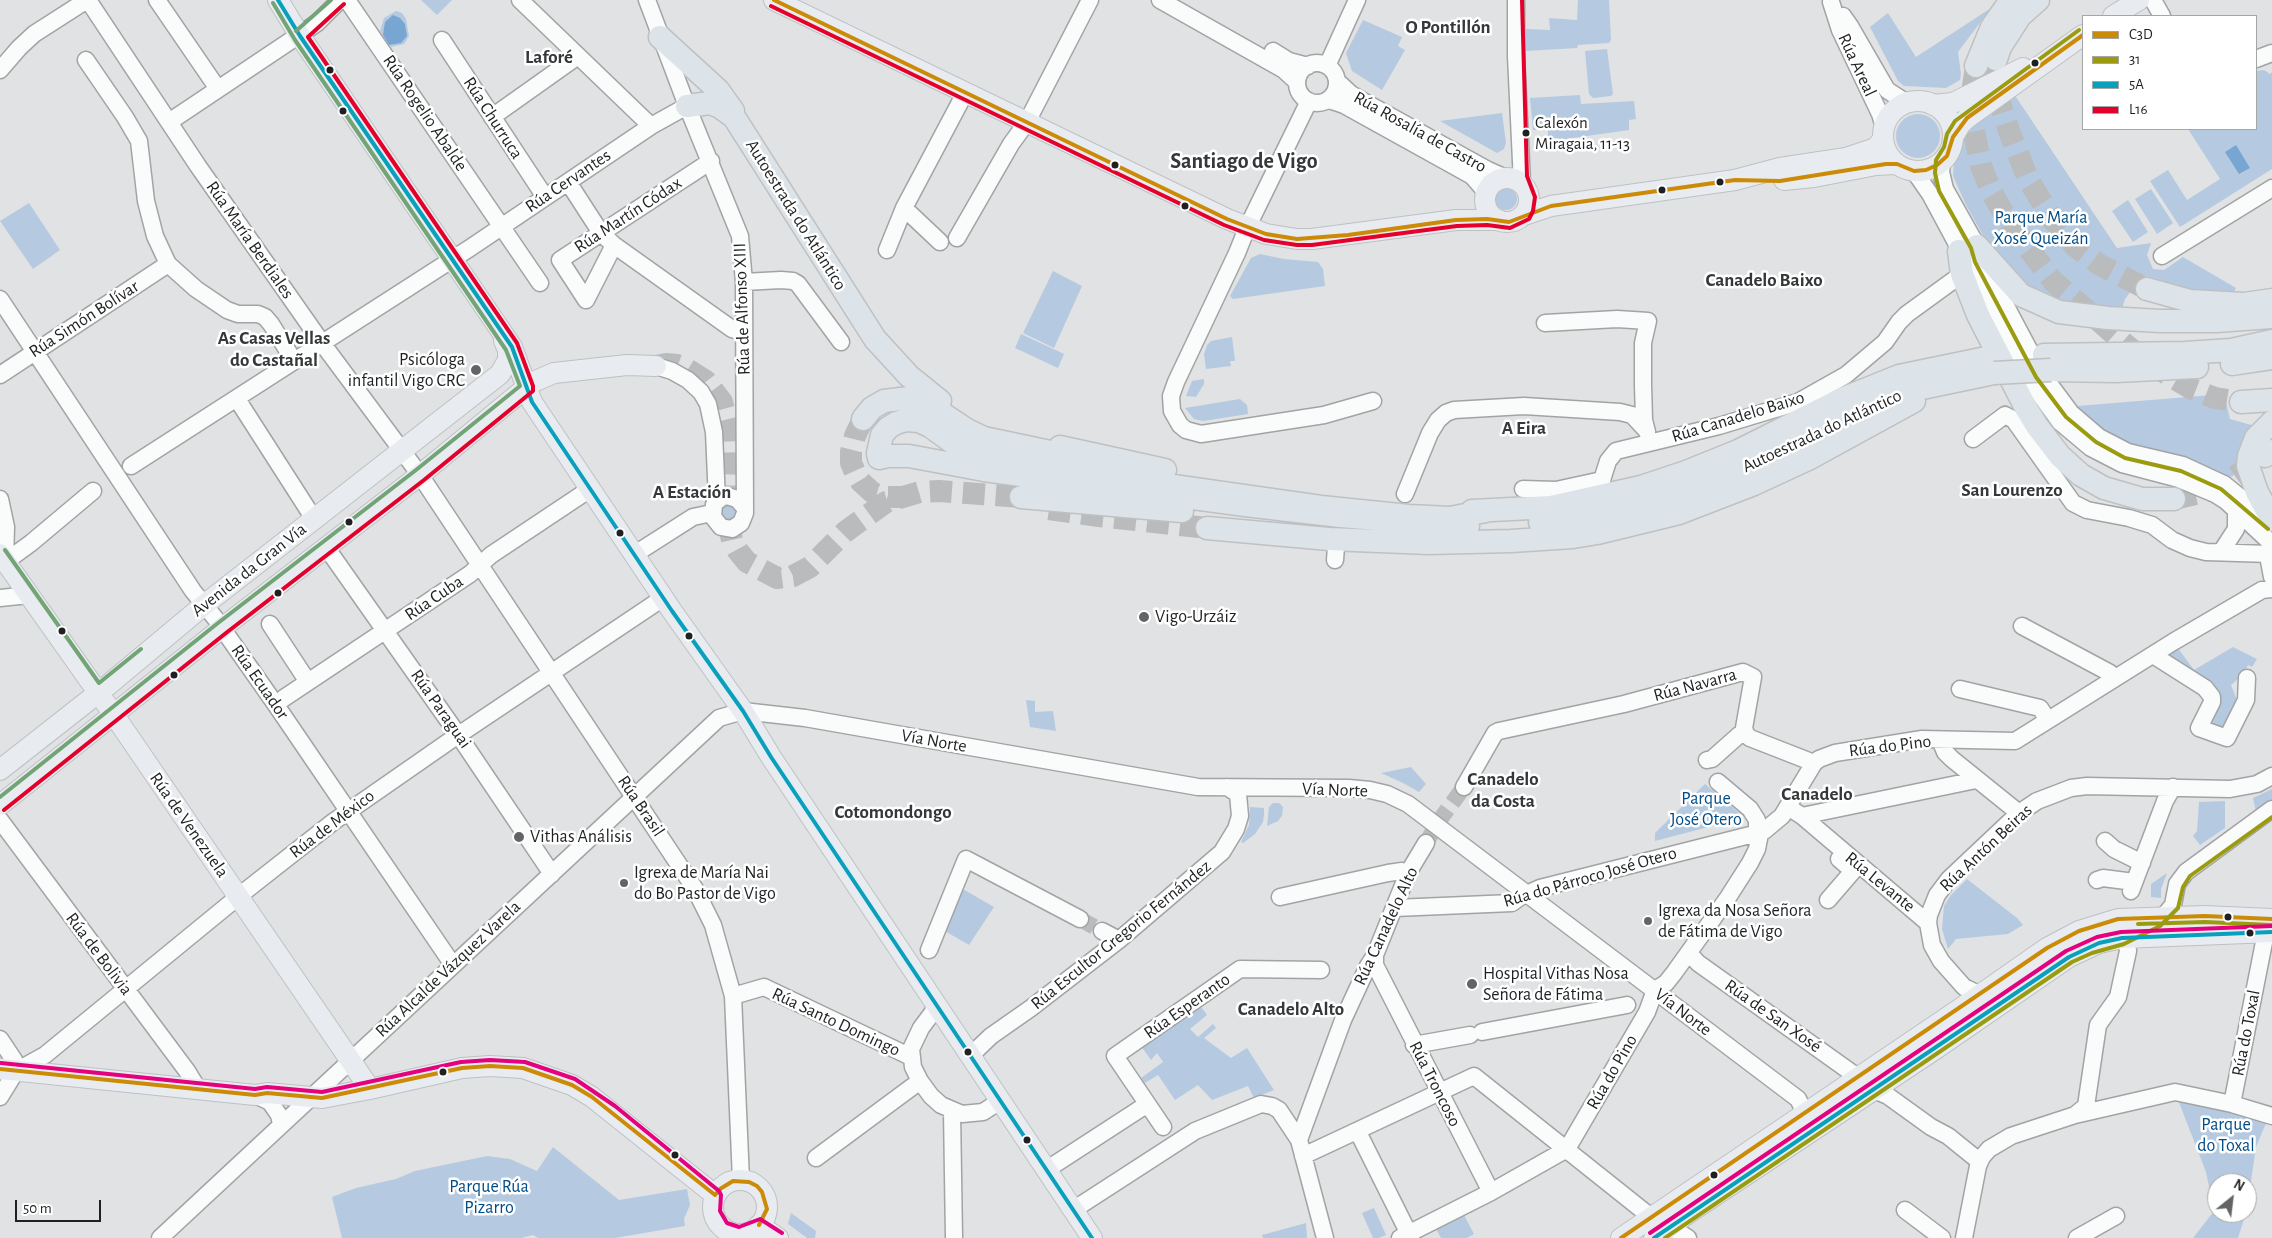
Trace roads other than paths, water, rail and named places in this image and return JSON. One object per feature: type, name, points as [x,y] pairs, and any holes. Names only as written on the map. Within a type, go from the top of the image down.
[{"type":"highway","points":[[1986,63],[2007,36],[2027,2]]},
{"type":"highway","name":"Autoestrada do Atlántico","points":[[660,37],[718,90],[729,103],[736,119],[855,309],[885,352],[929,394],[962,415],[1007,434],[1096,456],[1193,476]]},
{"type":"highway","points":[[686,106],[710,103],[720,107],[736,119]]},
{"type":"highway","points":[[2174,499],[2142,499],[2104,488],[2081,475],[2060,456],[2037,426],[2021,400],[1978,315],[1962,274],[1968,248],[2021,295],[2059,312],[2108,318],[2160,321],[2217,321],[2272,317]]},
{"type":"highway","points":[[2147,289],[2190,300],[2244,304],[2272,300]]},
{"type":"highway","name":"Autoestrada do Atlántico","points":[[1486,511],[1551,507],[1641,487],[1686,472],[1738,451],[1842,399],[1899,376],[1992,365],[2231,350],[2272,342]]},
{"type":"highway","name":"Autoestrada do Atlántico","points":[[2048,362],[2116,371],[2235,364],[2272,358]]},
{"type":"highway","name":"Autoestrada do Atlántico","points":[[1468,526],[1603,516],[1648,504],[1695,488],[1743,467],[1875,403],[1903,392],[1957,380],[1992,365]]},
{"type":"highway","points":[[1207,528],[1336,546],[1511,541],[1573,537],[1655,520],[1678,513],[1778,473],[1808,459],[1919,398],[1957,380]]},
{"type":"highway","points":[[863,419],[872,408],[884,400],[909,398],[923,402],[967,430],[1002,443],[1139,470],[1193,476],[1419,509],[1486,511]]},
{"type":"highway","points":[[2241,402],[2272,400]]},
{"type":"highway","points":[[1468,526],[1340,516],[1245,505],[984,470],[909,456],[879,458],[878,453],[882,435],[888,428],[906,420],[919,421],[930,426],[970,454],[983,459],[1321,507],[1450,518],[1486,511]]},
{"type":"highway","points":[[2272,422],[2256,438],[2248,456],[2248,466],[2257,492],[2272,520]]},
{"type":"highway","points":[[1021,497],[1313,524],[1380,527],[1468,526]]},
{"type":"main road","points":[[278,0],[300,36],[512,347],[532,402],[590,489],[664,598],[752,713],[771,758],[922,961],[936,1009],[970,1056],[1092,1238]]},
{"type":"main road","points":[[774,0],[1247,228],[1281,237],[1312,239],[1456,220],[1499,220],[1509,222],[1520,193]]},
{"type":"main road","points":[[2115,15],[2139,0]]},
{"type":"main road","points":[[1735,180],[1806,178],[1876,165],[1932,168],[1942,161],[1950,150],[1953,138],[1960,125],[1967,118],[2082,36]]},
{"type":"main road","points":[[1456,220],[1475,211],[1486,196],[1492,183],[1520,193],[1538,204],[1551,206],[1735,180],[1780,168],[1846,158],[1865,153],[1876,148],[1892,112],[1907,103],[1916,102],[1933,105],[1953,103],[2065,47]]},
{"type":"main road","points":[[1933,105],[1948,119],[1953,138]]},
{"type":"main road","points":[[1883,133],[1890,157],[1905,168]]},
{"type":"main road","points":[[1486,196],[1488,212],[1499,220]]},
{"type":"main road","name":"Avenida da Gran Vía","points":[[0,770],[204,605],[500,374],[506,365],[508,350],[493,319]]},
{"type":"main road","name":"Avenida da Gran Vía","points":[[0,805],[222,628],[420,475],[540,377],[553,373],[627,364],[656,366]]},
{"type":"main road","name":"Rúa de Venezuela","points":[[3,558],[114,715],[370,1089]]},
{"type":"main road","points":[[1661,1232],[1791,1145],[1961,1008],[1972,991],[2079,931],[2118,919],[2164,916],[2204,916],[2270,928]]},
{"type":"main road","points":[[2122,938],[2152,925],[2164,916]]},
{"type":"main road","points":[[1621,1238],[1806,1113],[1867,1084],[2008,998],[2069,957],[2099,943],[2122,938],[2270,928]]},
{"type":"main road","points":[[8,1070],[255,1095],[267,1094],[310,1098],[341,1095],[462,1068],[490,1066],[523,1068],[572,1085],[592,1097],[716,1195]]},
{"type":"main road","points":[[740,1180],[757,1186],[762,1192],[766,1209],[760,1225],[739,1236],[723,1228],[717,1221],[714,1213],[716,1195],[726,1184],[740,1180]]},
{"type":"main road","points":[[760,1225],[778,1238]]},
{"type":"street","points":[[0,70],[18,48],[34,34],[87,0]]},
{"type":"street","name":"Rúa María Berdiales","points":[[87,0],[168,122],[322,343],[420,475]]},
{"type":"street","points":[[157,0],[218,89]]},
{"type":"street","points":[[168,122],[300,36],[317,23],[340,0]]},
{"type":"street","name":"Rúa Rogelio Abalde","points":[[348,0],[540,283]]},
{"type":"street","points":[[520,0],[651,126]]},
{"type":"street","name":"Rúa de Alfonso XIII","points":[[647,0],[686,106],[711,161],[740,236],[744,282],[744,507]]},
{"type":"street","points":[[957,238],[1011,144],[1027,122],[1090,0]]},
{"type":"street","points":[[1160,0],[1284,70],[1297,82],[1301,94],[1309,101],[1318,103],[1329,100],[1334,94],[1337,82],[1332,70],[1327,66],[1314,64],[1302,70],[1297,82]]},
{"type":"street","points":[[1182,0],[1289,61],[1308,66]]},
{"type":"street","points":[[1327,66],[1357,0]]},
{"type":"street","points":[[1516,0],[1520,193]]},
{"type":"street","points":[[2153,0],[2161,15]]},
{"type":"street","name":"Rúa Areal","points":[[1831,1],[1850,26],[1887,90],[1907,103]]},
{"type":"street","name":"Rúa Areal","points":[[1831,1],[1840,30],[1880,114],[1883,133]]},
{"type":"street","name":"Rúa Churruca","points":[[442,40],[545,197]]},
{"type":"street","points":[[2257,59],[2272,53]]},
{"type":"street","points":[[492,117],[578,56]]},
{"type":"street","points":[[86,60],[139,141],[146,201],[155,236],[168,264],[196,289],[227,310],[238,314],[258,314],[265,317],[294,362]]},
{"type":"street","name":"Rúa Rosalía de Castro","points":[[1337,82],[1362,101],[1488,170],[1520,193]]},
{"type":"street","points":[[887,250],[904,208],[965,93]]},
{"type":"street","name":"Rúa Rosalía de Castro","points":[[1329,100],[1344,105],[1472,176],[1486,196]]},
{"type":"street","points":[[1309,101],[1247,228],[1238,253],[1173,389],[1171,404],[1175,419],[1180,426],[1195,434],[1224,432],[1324,415],[1373,401]]},
{"type":"street","name":"Rúa Cervantes","points":[[131,466],[452,260],[651,126],[686,106]]},
{"type":"street","name":"Rúa Martín Códax","points":[[614,245],[586,300],[560,260],[711,161]]},
{"type":"street","points":[[1942,161],[1942,181],[1968,248],[2031,382],[2051,411],[2071,433],[2091,448],[2122,464],[2196,484],[2215,494],[2236,510],[2271,549],[2269,569],[2272,577]]},
{"type":"street","points":[[1905,168],[1930,194],[1968,248],[1981,259],[2042,374],[2061,402],[2082,423],[2099,437],[2128,452],[2183,465],[2224,484],[2272,524]]},
{"type":"street","points":[[568,182],[601,232],[614,245],[732,329],[739,331],[743,329]]},
{"type":"street","points":[[2162,256],[2265,192]]},
{"type":"street","points":[[904,208],[940,242]]},
{"type":"street","name":"Rúa Simón Bolívar","points":[[0,375],[168,264]]},
{"type":"street","name":"Rúa Canadelo Baixo","points":[[1523,489],[1556,490],[1602,480],[1608,461],[1616,451],[1649,437],[1798,402],[1846,375],[1885,342],[1899,322],[1908,314],[1962,274]]},
{"type":"street","points":[[744,282],[781,280],[793,281],[798,284],[841,342]]},
{"type":"street","name":"Rúa Ecuador","points":[[0,299],[204,605],[276,705],[453,965]]},
{"type":"street","points":[[1545,323],[1617,319],[1648,321],[1643,343],[1644,420],[1649,437]]},
{"type":"street","points":[[635,554],[693,517],[714,507],[727,496],[741,502],[744,507],[744,518],[737,527],[732,529],[718,525],[714,507],[714,432],[708,404],[701,392],[688,380],[672,371],[656,366]]},
{"type":"street","points":[[237,399],[314,519]]},
{"type":"street","points":[[1405,494],[1430,433],[1438,420],[1446,413],[1454,410],[1524,406],[1620,412],[1632,416],[1649,437]]},
{"type":"street","points":[[1973,439],[2005,415],[2014,420],[2073,503],[2087,510],[2129,518],[2152,525],[2172,540],[2190,548],[2221,552],[2271,549]]},
{"type":"street","name":"Rúa Brasil","points":[[420,475],[635,796],[695,889],[712,925],[732,996],[740,1180]]},
{"type":"street","name":"Rúa Cuba","points":[[276,705],[480,565],[491,555],[590,489]]},
{"type":"street","points":[[3,558],[32,543],[93,491]]},
{"type":"street","points":[[0,499],[6,527],[3,558]]},
{"type":"street","points":[[2221,552],[2236,529],[2236,510]]},
{"type":"street","name":"Rúa Paraguai","points":[[326,547],[386,630],[552,874]]},
{"type":"street","name":"Rúa do Pino","points":[[1567,1149],[1644,1018],[1651,988],[1666,983],[1689,953],[1750,863],[1757,849],[1758,833],[1782,816],[1814,763],[1819,759],[1835,753],[1922,739],[2015,741],[2262,590],[2272,589]]},
{"type":"street","points":[[0,598],[29,595]]},
{"type":"street","name":"Rúa de México","points":[[8,1070],[45,1055],[239,896],[348,811],[664,598]]},
{"type":"street","points":[[270,624],[308,682]]},
{"type":"street","points":[[2022,626],[2110,673],[2114,679]]},
{"type":"street","points":[[2153,655],[2206,688],[2212,697],[2212,702],[2199,728],[2227,738],[2246,700],[2247,678]]},
{"type":"street","name":"Rúa Navarra","points":[[1464,787],[1486,753],[1494,733],[1499,730],[1624,704],[1743,672],[1753,677],[1744,728],[1746,734]]},
{"type":"street","points":[[1960,689],[2040,708],[2048,720]]},
{"type":"street","name":"Vía Norte","points":[[752,713],[805,718],[1198,787],[1237,789],[1349,788],[1387,794],[1408,804],[1798,1099],[1806,1113]]},
{"type":"street","name":"Rúa Alcalde Vázquez Varela","points":[[160,1238],[719,718],[752,713]]},
{"type":"street","points":[[1707,760],[1712,759],[1739,736],[1746,734],[1750,738],[1814,763]]},
{"type":"street","points":[[1940,740],[1945,752],[1976,780],[2019,813]]},
{"type":"street","name":"Rúa Antón Beiras","points":[[1972,991],[1934,950],[1929,935],[1928,923],[1933,904],[1942,887],[2019,813],[2037,801],[2071,788],[2087,786],[2230,789],[2257,784],[2272,776]]},
{"type":"street","points":[[1802,816],[1976,780]]},
{"type":"street","points":[[1718,782],[1750,809],[1757,820],[1758,833]]},
{"type":"street","points":[[2097,880],[2103,878],[2133,886],[2165,801],[2173,787]]},
{"type":"street","name":"Rúa Escultor Gregorio Fernández","points":[[970,1056],[992,1036],[1120,940],[1226,848],[1236,829],[1240,816],[1237,789]]},
{"type":"street","name":"Rúa Levante","points":[[1788,807],[1802,816],[1928,923]]},
{"type":"street","points":[[2164,916],[2173,905],[2177,884],[2186,872],[2272,809]]},
{"type":"street","points":[[1818,831],[1818,818],[1822,812]]},
{"type":"street","name":"Rúa de Bolivia","points":[[0,820],[187,1070],[198,1089]]},
{"type":"street","name":"Rúa do Párroco José Otero","points":[[1395,908],[1512,903],[1540,888],[1758,833]]},
{"type":"street","points":[[2105,841],[2114,849],[2142,863]]},
{"type":"street","name":"Rúa Levante","points":[[1828,900],[1853,871],[1834,854],[1831,842]]},
{"type":"street","name":"Rúa Canadelo Alto","points":[[1375,956],[1408,873],[1426,844]]},
{"type":"street","points":[[922,961],[966,859],[1080,919]]},
{"type":"street","points":[[1280,897],[1388,873],[1402,871],[1408,873]]},
{"type":"street","name":"Rúa do Toxal","points":[[2232,1104],[2270,928]]},
{"type":"street","points":[[1102,931],[1120,940]]},
{"type":"street","points":[[2075,1115],[2088,1102],[2093,1050],[2098,1026],[2118,997],[2128,951],[2127,944],[2122,938]]},
{"type":"street","name":"Rúa de San Xosé","points":[[1689,953],[1698,963],[1867,1084],[1888,1096],[1931,1127],[1948,1136],[1979,1161]]},
{"type":"street","name":"Rúa Troncoso","points":[[1375,956],[1372,974],[1440,1092],[1491,1192]]},
{"type":"street","name":"Rúa Esperanto","points":[[1163,1127],[1146,1105],[1115,1056],[1240,970],[1321,970]]},
{"type":"street","name":"Rúa Canadelo Alto","points":[[1299,1140],[1343,1020],[1372,974]]},
{"type":"street","name":"Rúa Santo Domingo","points":[[732,996],[764,987],[911,1057]]},
{"type":"street","points":[[1644,1018],[1628,1013],[1627,1005],[1636,990],[1651,988]]},
{"type":"street","points":[[1972,991],[2008,998]]},
{"type":"street","points":[[1414,1045],[1627,1005]]},
{"type":"street","points":[[936,1009],[915,1039],[911,1049],[913,1067],[920,1081],[931,1096],[941,1105],[962,1114],[983,1112],[1000,1101]]},
{"type":"street","points":[[0,1039],[14,1060],[8,1070],[0,1097]]},
{"type":"street","points":[[1303,1156],[1358,1132],[1474,1076],[1651,1217]]},
{"type":"street","points":[[816,1158],[920,1081]]},
{"type":"street","points":[[1964,1238],[1979,1161],[1989,1149],[1999,1142],[2075,1115],[2175,1092],[2232,1104],[2272,1116]]},
{"type":"street","points":[[255,1095],[270,1102],[281,1124]]},
{"type":"street","points":[[1073,1210],[1195,1132],[1261,1104],[1272,1106],[1279,1110],[1299,1140],[1325,1238]]},
{"type":"street","points":[[1046,1170],[1146,1105]]},
{"type":"street","points":[[952,1111],[954,1238]]},
{"type":"street","points":[[1791,1145],[1793,1137],[1806,1113]]},
{"type":"street","points":[[1358,1132],[1406,1237],[1567,1149]]},
{"type":"street","points":[[1905,1210],[1942,1238]]},
{"type":"street","points":[[2077,1238],[2116,1216]]},
{"type":"street","points":[[1661,1232],[1688,1238]]},
{"type":"water","points":[[393,15],[400,18],[405,24],[407,36],[401,43],[389,45],[383,35],[385,22]]},
{"type":"water","points":[[2236,145],[2250,168],[2239,174],[2225,152]]},
{"type":"tunnel","points":[[1996,59],[1994,78],[1996,91],[2009,131],[2029,181],[2053,220],[2076,247],[2100,265],[2147,289]]},
{"type":"tunnel","points":[[1976,66],[1972,93],[1972,122],[1981,166],[1992,193],[2010,224],[2053,281],[2131,349],[2162,371],[2192,389],[2215,398],[2241,402]]},
{"type":"tunnel","points":[[656,366],[666,364],[677,365],[687,369],[706,381],[722,402],[727,421],[726,513],[732,540],[747,562],[777,578],[793,576],[810,567],[845,532],[886,502],[920,492],[939,491],[1021,497]]},
{"type":"tunnel","points":[[863,419],[855,436],[851,452],[851,463],[855,472],[861,482],[873,493],[888,497],[903,497]]},
{"type":"tunnel","points":[[2174,499],[2208,491],[2232,479],[2264,456]]},
{"type":"tunnel","points":[[1049,509],[1207,528]]},
{"type":"tunnel","points":[[1426,843],[1439,821],[1464,787]]},
{"type":"tunnel","points":[[1080,919],[1102,931]]},
{"type":"place","name":"Calexón Miragaia, 11-13","points":[[1526,133]]},
{"type":"place","name":"Psicóloga infantil Vigo CRC","points":[[476,370]]},
{"type":"place","name":"Vigo-Urzáiz","points":[[1144,617]]},
{"type":"place","name":"Vithas Análisis","points":[[519,837]]},
{"type":"place","name":"Igrexa de María Nai do Bo Pastor de Vigo","points":[[624,883]]},
{"type":"place","name":"Igrexa da Nosa Señora de Fátima de Vigo","points":[[1648,921]]},
{"type":"place","name":"Hospital Vithas Nosa Señora de Fátima","points":[[1472,984]]},
{"type":"district","name":"O Pontillón","points":[[1448,27]]},
{"type":"district","name":"Laforé","points":[[549,57]]},
{"type":"district","name":"Santiago de Vigo","points":[[1244,161]]},
{"type":"district","name":"Canadelo Baixo","points":[[1764,280]]},
{"type":"district","name":"As Casas Vellas do Castañal","points":[[274,349]]},
{"type":"district","name":"A Eira","points":[[1524,428]]},
{"type":"district","name":"San Lourenzo","points":[[2012,490]]},
{"type":"district","name":"A Estación","points":[[692,492]]},
{"type":"district","name":"Canadelo da Costa","points":[[1503,790]]},
{"type":"district","name":"Canadelo","points":[[1817,794]]},
{"type":"district","name":"Cotomondongo","points":[[893,812]]},
{"type":"district","name":"Canadelo Alto","points":[[1291,1009]]},
{"type":"park label","name":"Parque María Xosé Queizán","points":[[2041,228]]},
{"type":"park label","name":"Parque José Otero","points":[[1706,810]]},
{"type":"park label","name":"Parque do Toxal","points":[[2226,1135]]},
{"type":"park label","name":"Parque Rúa Pizarro","points":[[489,1197]]}]
